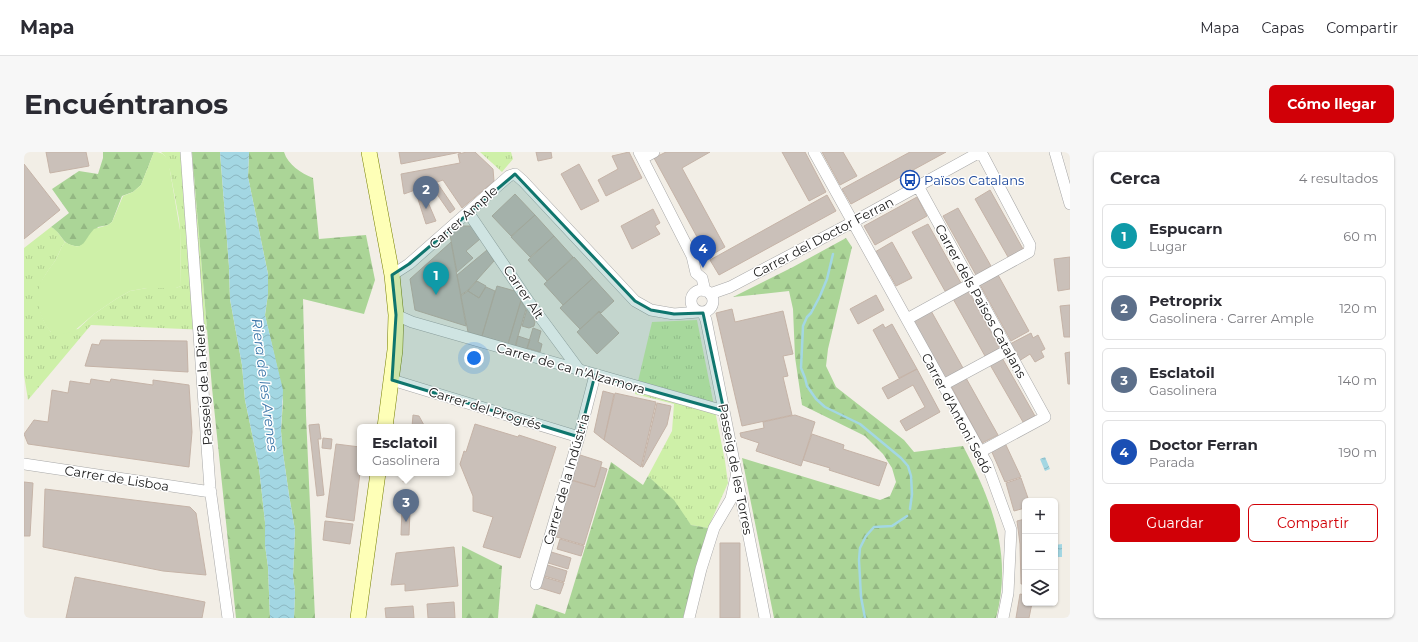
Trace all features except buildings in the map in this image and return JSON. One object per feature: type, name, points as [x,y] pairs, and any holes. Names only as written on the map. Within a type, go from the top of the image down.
[{"type":"main road","points":[[369,152],[392,275],[396,315],[396,339],[385,424]]},
{"type":"main road","points":[[358,618],[378,476]]},
{"type":"street","name":"Passeig de la Riera","points":[[186,152],[211,492],[228,618]]},
{"type":"street","points":[[641,155],[654,152]]},
{"type":"street","name":"Carrer d'Antoni Sedó","points":[[814,152],[987,464],[1011,530],[1008,593],[1004,618]]},
{"type":"street","points":[[907,319],[1029,252],[1030,245],[981,152]]},
{"type":"street","name":"Carrer del Doctor Ferran","points":[[515,174],[635,301],[651,310],[674,314],[681,313],[703,304],[730,287],[981,152]]},
{"type":"street","points":[[1055,152],[1070,204]]},
{"type":"street","name":"Passeig de les Torres","points":[[641,155],[692,256],[696,273],[695,277],[703,304],[737,473],[764,618]]},
{"type":"street","name":"Carrer Ample","points":[[392,275],[409,264],[508,176],[515,174]]},
{"type":"street","name":"Carrer dels Països Catalans","points":[[918,186],[1045,417],[980,452]]},
{"type":"street","name":"Carrer Alt","points":[[468,212],[529,302],[580,371]]},
{"type":"street","name":"Carrer de ca n'Alzamora","points":[[396,315],[412,322],[724,411]]},
{"type":"street","points":[[943,385],[1007,348]]},
{"type":"street","name":"Carrer de la Indústria","points":[[536,584],[579,437],[595,375]]},
{"type":"street","name":"Carrer del Progrés","points":[[392,380],[579,437]]},
{"type":"street","name":"Carrer de Lisboa","points":[[24,464],[211,492]]},
{"type":"street","points":[[689,618],[701,569],[714,528],[731,499],[737,473]]},
{"type":"highlighted area","points":[[515,174],[635,301],[651,310],[674,314],[703,313],[724,411],[595,375],[579,437],[392,380],[396,315],[392,275],[409,264]]},
{"type":"green space","points":[[103,152],[154,152],[141,185],[133,192],[122,196],[112,222],[108,225],[98,227],[85,244],[74,246],[66,242],[51,227],[69,213],[52,189],[79,171],[98,174],[103,158]]},
{"type":"green space","points":[[154,152],[163,154],[169,165],[180,230],[181,286],[176,288],[147,288],[130,291],[94,314],[73,332],[63,334],[51,332],[41,315],[39,308],[38,295],[41,282],[55,261],[65,242],[71,245],[80,246],[94,229],[108,225],[112,222],[123,196],[133,192],[141,185]]},
{"type":"green space","points":[[161,152],[192,152],[207,330],[91,325],[28,400],[24,375],[24,248],[51,227],[56,230],[65,242],[43,279],[39,292],[41,314],[51,332],[78,329],[94,314],[130,291],[147,288],[176,288],[181,286],[179,219],[170,171],[165,156]]},
{"type":"green space","points":[[192,152],[220,152],[229,266],[230,299],[242,365],[245,400],[259,467],[265,522],[270,618],[236,618],[212,388]]},
{"type":"green space","points":[[249,152],[284,152],[292,165],[304,174],[313,178],[319,239],[366,235],[375,280],[364,314],[303,299],[306,415],[315,618],[294,618],[295,592],[293,576],[295,530],[283,453],[281,431],[283,401],[280,380],[265,315],[268,294],[268,274],[248,177]]},
{"type":"green space","points":[[480,152],[511,152],[513,159],[502,172]]},
{"type":"green space","points":[[846,238],[852,247],[828,349],[826,366],[836,387],[904,440],[914,452],[963,446],[983,487],[997,529],[1001,550],[1002,572],[1001,595],[996,618],[774,618],[742,458],[880,500],[890,496],[896,482],[892,468],[883,454],[865,436],[802,405],[795,357],[793,309],[789,291],[733,297]]},
{"type":"green space","points":[[697,320],[728,483],[708,528],[691,525],[648,476],[672,431],[674,404],[635,394],[652,322]]},
{"type":"green space","points":[[611,462],[643,485],[648,476],[674,500],[691,525],[708,528],[683,618],[532,618],[536,604],[565,614]]},
{"type":"green space","points":[[462,546],[502,566],[498,618],[462,618]]},
{"type":"water","name":"Riera de les Arenes","points":[[220,152],[249,152],[248,177],[268,274],[268,294],[265,315],[283,390],[281,431],[295,530],[293,576],[295,592],[294,618],[270,618],[265,522],[259,467],[245,400],[242,365],[230,299],[229,266]]},
{"type":"water","points":[[1045,457],[1050,469],[1045,471],[1040,459]]},
{"type":"water","points":[[1062,544],[1062,557],[1058,557],[1058,545]]},
{"type":"waterway","points":[[833,254],[827,279],[820,296],[803,326],[801,368],[807,386],[816,399],[825,407],[860,424],[901,458],[908,466],[911,476],[912,494],[910,509]]},
{"type":"waterway","points":[[865,618],[861,597],[859,560],[860,548],[866,536],[874,527],[892,526],[907,516]]},
{"type":"place","name":"Països Catalans","points":[[910,180]]},
{"type":"place","name":"Petroprix","points":[[426,209]]},
{"type":"place","name":"Doctor Ferran","points":[[703,268]]},
{"type":"place","name":"Espucarn","points":[[436,295]]},
{"type":"place","name":"Esclatoil","points":[[406,522]]}]
